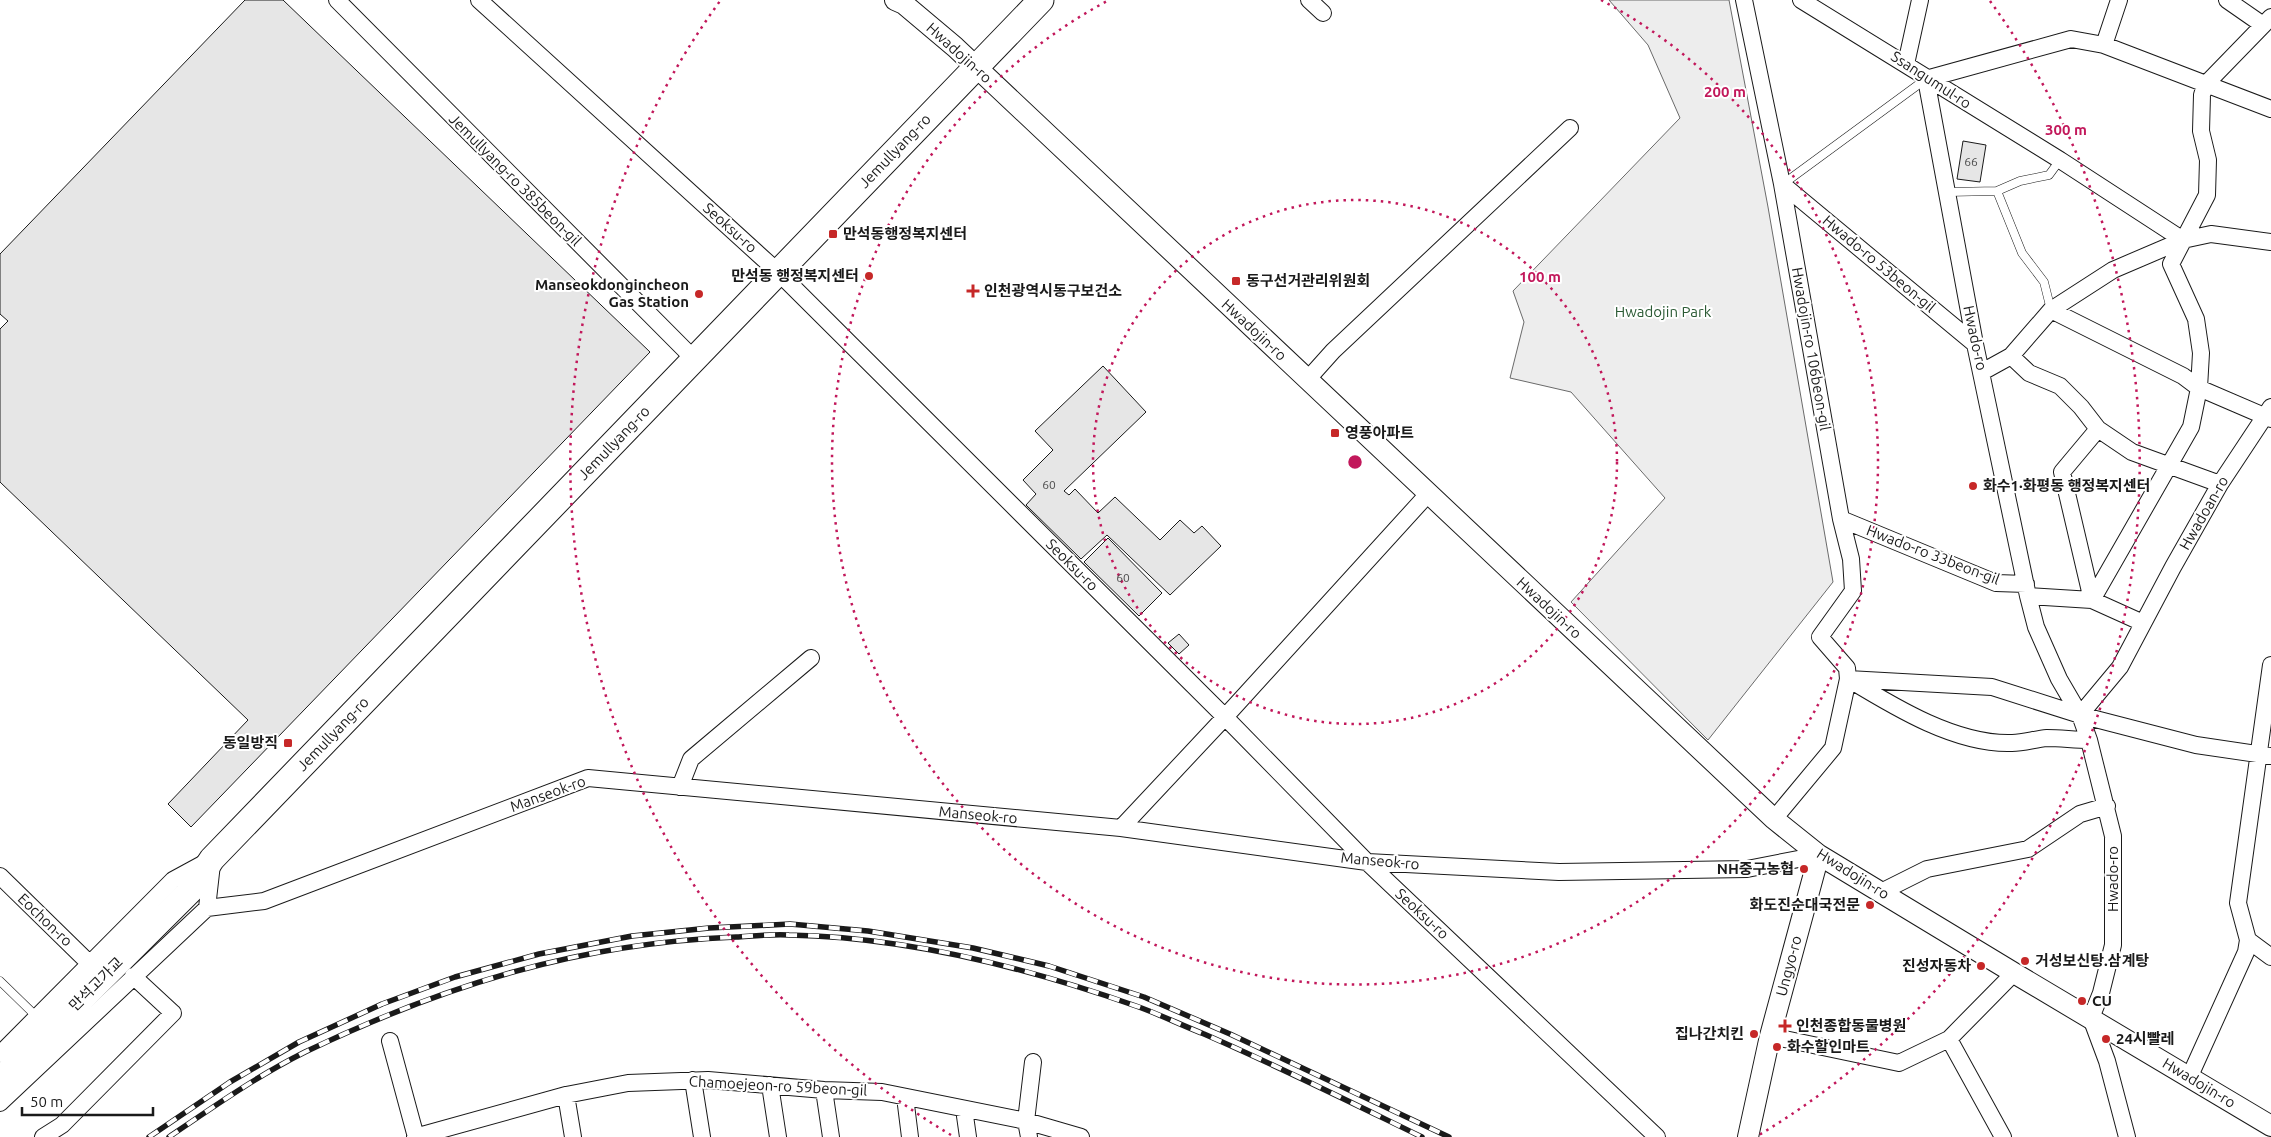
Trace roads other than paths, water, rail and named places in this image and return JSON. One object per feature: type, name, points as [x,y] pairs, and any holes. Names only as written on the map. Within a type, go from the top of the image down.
[{"type":"main road","name":"Jemullyang-ro","points":[[192,889],[212,859],[1041,0]]},
{"type":"main road","name":"만석고가교","points":[[0,1080],[192,889]]},
{"type":"street","name":"Jemullyang-ro 385beon-gil","points":[[337,0],[694,359]]},
{"type":"street","name":"Seoksu-ro","points":[[479,0],[778,272],[1368,862],[1657,1137]]},
{"type":"street","name":"Hwadojin-ro","points":[[895,0],[904,4],[976,68],[1774,819],[1819,855],[2271,1126]]},
{"type":"street","points":[[1309,0],[1323,13]]},
{"type":"street","name":"Hwadojin-ro 106beon-gil","points":[[1744,0],[1782,184],[1841,519],[1851,559],[1853,591],[1820,637],[1847,668],[1848,679]]},
{"type":"street","name":"Ssangumul-ro","points":[[1801,0],[1906,64],[1926,79],[2060,160],[2183,240]]},
{"type":"street","points":[[1906,64],[1920,0]]},
{"type":"street","points":[[2104,45],[2119,0]]},
{"type":"street","points":[[2092,600],[2191,427],[2199,388],[2201,353],[2196,319],[2171,264],[2208,195],[2208,160],[2201,131],[2202,95],[2205,85],[2267,21],[2227,0]]},
{"type":"street","points":[[1926,79],[2070,39],[2104,45],[2271,109]]},
{"type":"street","name":"Hwado-ro","points":[[1926,79],[1975,344],[2036,627],[2059,679],[2080,715],[2089,740],[2113,836],[2113,945],[2101,992],[2090,1018]]},
{"type":"street","points":[[1307,380],[1333,351],[1570,128]]},
{"type":"street","name":"Hwado-ro 53beon-gil","points":[[1782,184],[1975,344]]},
{"type":"street","points":[[1982,372],[2011,356],[2051,310],[2113,270],[2183,240],[2211,234],[2271,242]]},
{"type":"street","points":[[2051,310],[2183,376],[2199,388],[2269,414]]},
{"type":"street","points":[[2011,356],[2029,373],[2060,386],[2081,406],[2098,429],[2132,452],[2220,484]]},
{"type":"street","name":"Hwadoan-ro","points":[[2080,715],[2120,666],[2220,484],[2269,414]]},
{"type":"street","points":[[2092,600],[2062,472],[2098,429]]},
{"type":"street","points":[[1120,828],[1225,717],[1428,494]]},
{"type":"street","name":"Hwado-ro 33beon-gil","points":[[1841,519],[1996,583],[2027,590]]},
{"type":"street","points":[[2027,590],[2092,600],[2143,623]]},
{"type":"street","points":[[680,788],[691,759],[811,658]]},
{"type":"street","points":[[2189,1078],[2246,952],[2248,940],[2238,903],[2264,755],[2271,668]]},
{"type":"street","points":[[1774,819],[1833,748],[1848,679]]},
{"type":"street","points":[[1848,679],[1992,687],[2080,715],[2196,745],[2264,755]]},
{"type":"street","points":[[1848,679],[1883,701],[1940,728],[1977,739],[2012,743],[2046,738],[2089,740]]},
{"type":"street","name":"Manseok-ro","points":[[207,908],[264,901],[588,778],[1120,828],[1368,862],[1579,872],[1746,868],[1819,855]]},
{"type":"street","points":[[1882,892],[1927,869],[2028,849],[2080,814],[2107,806]]},
{"type":"street","name":"Ungyo-ro","points":[[1748,1137],[1770,1036],[1819,855]]},
{"type":"street","points":[[0,1104],[133,976],[207,908],[212,859]]},
{"type":"street","points":[[0,1054],[173,880],[212,859]]},
{"type":"street","name":"Eochon-ro","points":[[0,876],[90,964]]},
{"type":"street","points":[[2248,940],[2271,956]]},
{"type":"street","points":[[1770,1036],[1899,1063],[1948,1039],[2014,973]]},
{"type":"street","points":[[43,1137],[62,1125],[173,1013],[133,976]]},
{"type":"street","points":[[2090,1018],[2107,1060],[2127,1137]]},
{"type":"street","points":[[1948,1039],[2003,1137]]},
{"type":"street","points":[[390,1042],[416,1137]]},
{"type":"street","points":[[1027,1129],[1033,1062]]},
{"type":"street","points":[[693,1080],[702,1137]]},
{"type":"street","name":"Chamoejeon-ro 59beon-gil","points":[[416,1137],[566,1095],[628,1083],[693,1080],[824,1090],[882,1092],[964,1109],[1027,1129],[1081,1137]]},
{"type":"street","points":[[770,1085],[778,1137]]},
{"type":"street","points":[[824,1090],[831,1137]]},
{"type":"street","points":[[566,1095],[573,1137]]},
{"type":"street","points":[[905,1097],[910,1137]]},
{"type":"street","points":[[964,1109],[968,1137]]},
{"type":"lane","points":[[1782,184],[1926,79]]},
{"type":"lane","points":[[1948,192],[1997,191],[2020,181],[2049,175],[2060,160]]},
{"type":"lane","points":[[1997,191],[2022,253],[2044,282],[2051,310]]},
{"type":"lane","points":[[0,981],[36,1016]]},
{"type":"railway","points":[[149,1137],[230,1082],[299,1042],[382,1004],[455,977],[539,954],[632,936],[709,928],[790,924],[868,931],[973,948],[1049,966],[1144,997],[1230,1034],[1449,1137]]},
{"type":"railway","points":[[169,1137],[219,1103],[287,1061],[357,1028],[462,988],[568,958],[623,948],[678,941],[776,935],[833,937],[921,948],[1009,967],[1094,992],[1153,1012],[1232,1046],[1422,1137]]},
{"type":"place","name":"만석동행정복지센터","points":[[833,234]]},
{"type":"place","name":"만석동 행정복지센터","points":[[869,276]]},
{"type":"place","name":"동구선거관리위원회","points":[[1236,281]]},
{"type":"place","name":"인천광역시동구보건소","points":[[973,291]]},
{"type":"place","name":"Manseokdongincheon Gas Station","points":[[699,294]]},
{"type":"place","name":"영풍아파트","points":[[1335,433]]},
{"type":"place","name":"화수1·화평동 행정복지센터","points":[[1973,486]]},
{"type":"place","name":"동일방직","points":[[288,743]]},
{"type":"place","name":"NH중구농협","points":[[1804,869]]},
{"type":"place","name":"화도진순대국전문","points":[[1870,905]]},
{"type":"place","name":"거성보신탕.삼계탕","points":[[2025,961]]},
{"type":"place","name":"진성자동차","points":[[1981,966]]},
{"type":"place","name":"CU","points":[[2082,1001]]},
{"type":"place","name":"인천종합동물병원","points":[[1785,1026]]},
{"type":"place","name":"집나간치킨","points":[[1754,1034]]},
{"type":"place","name":"24시빨레","points":[[2106,1039]]},
{"type":"place","name":"화수할인마트","points":[[1777,1047]]},
{"type":"park label","name":"Hwadojin Park","points":[[1663,312]]}]
